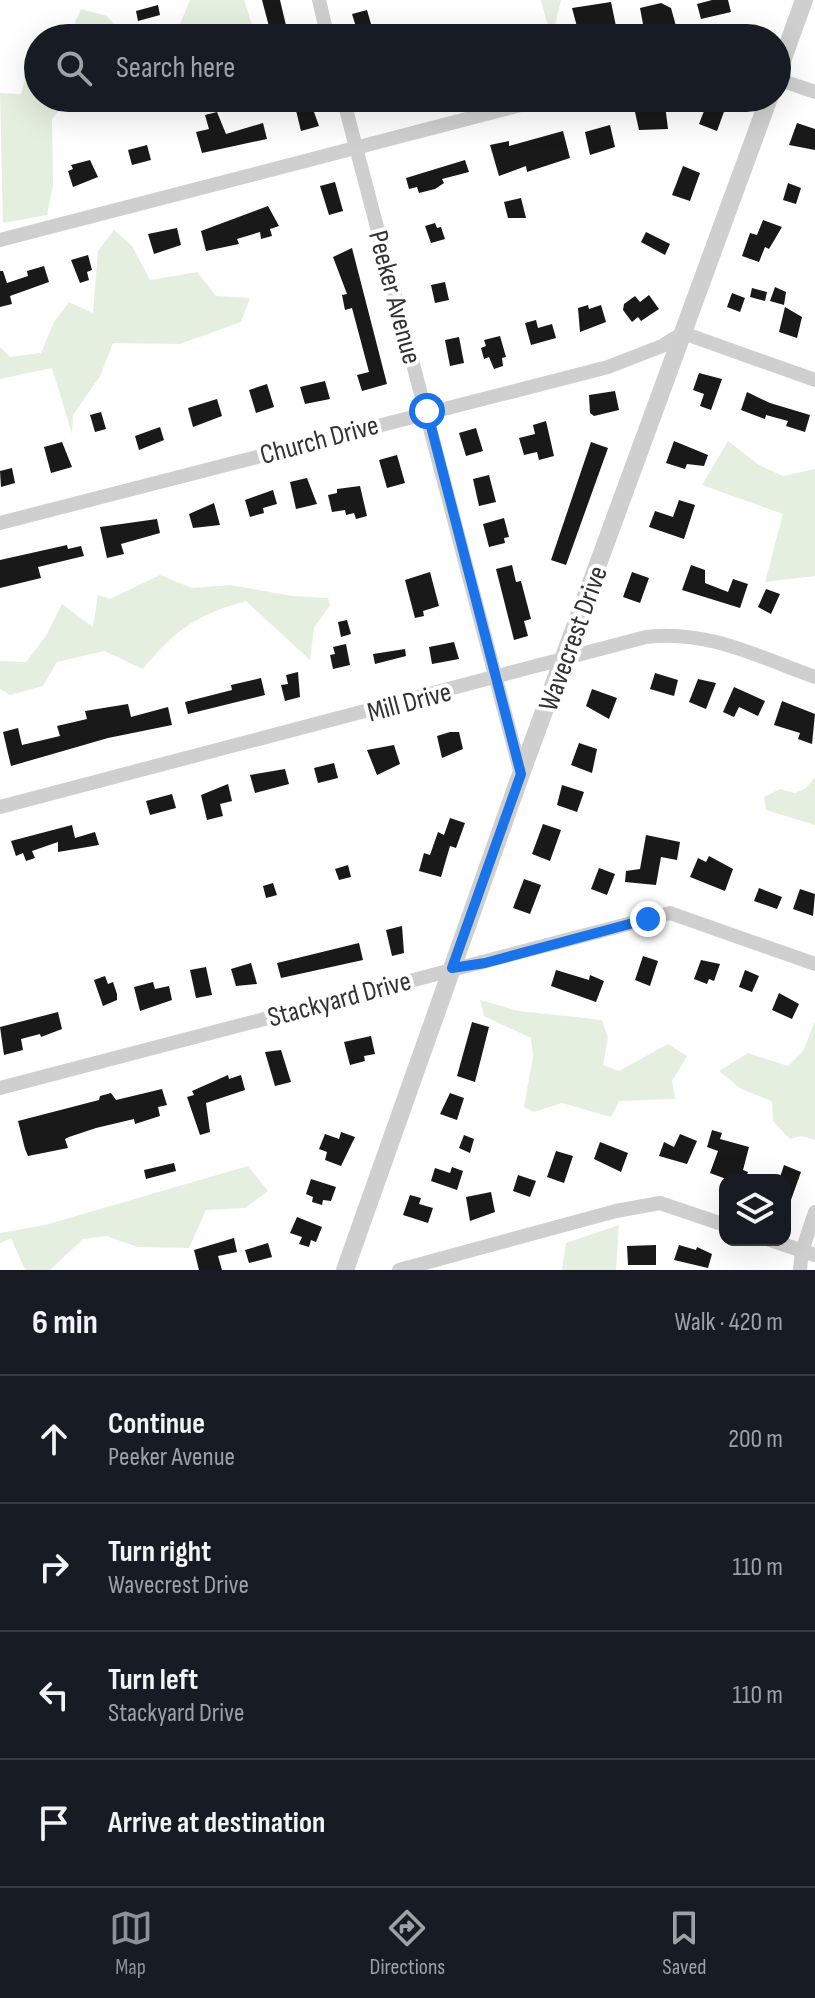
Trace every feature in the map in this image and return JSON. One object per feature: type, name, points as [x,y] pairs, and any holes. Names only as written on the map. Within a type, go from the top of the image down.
[{"type":"street","points":[[319,0],[325,24]]},
{"type":"street","points":[[791,37],[804,0]]},
{"type":"street","points":[[791,83],[815,92]]},
{"type":"street","name":"Peeker Avenue","points":[[347,112],[521,774]]},
{"type":"street","points":[[0,240],[494,112]]},
{"type":"street","name":"Wavecrest Drive","points":[[345,1270],[521,774],[764,112]]},
{"type":"street","points":[[683,333],[815,380]]},
{"type":"street","name":"Church Drive","points":[[0,523],[608,367],[662,346],[683,333]]},
{"type":"street","name":"Mill Drive","points":[[0,807],[646,637],[676,633],[726,643],[815,677]]},
{"type":"street","name":"Stackyard Drive","points":[[0,1088],[670,913],[815,964]]},
{"type":"street","points":[[399,1270],[616,1211],[660,1203],[719,1223]]},
{"type":"street","points":[[800,1270],[808,1253],[815,1212]]},
{"type":"street","points":[[788,1246],[808,1253]]},
{"type":"green space","points":[[190,0],[244,0],[252,24],[180,24]]},
{"type":"green space","points":[[541,0],[561,0],[555,24],[547,24]]},
{"type":"green space","points":[[81,9],[107,16],[113,24],[76,24]]},
{"type":"green space","points":[[24,82],[24,112],[57,112],[52,119],[53,185],[47,215],[3,223],[0,93],[21,94]]},
{"type":"green space","points":[[114,230],[132,246],[150,280],[197,272],[216,296],[250,298],[241,322],[180,344],[113,343],[100,376],[73,415],[72,434],[52,368],[0,379],[0,347],[10,357],[41,353],[54,322],[69,302],[93,313],[98,251]]},
{"type":"green space","points":[[728,441],[759,465],[783,476],[815,469],[815,576],[765,582],[783,514],[702,485]]},
{"type":"green space","points":[[160,575],[192,588],[230,585],[292,596],[328,598],[330,605],[314,628],[310,660],[246,601],[213,612],[188,625],[166,643],[143,669],[104,651],[57,662],[43,686],[10,695],[0,689],[0,661],[26,662],[46,636],[62,604],[93,627],[98,595],[110,599]]},
{"type":"green space","points":[[815,777],[815,825],[766,810],[764,797],[780,789],[795,793],[806,788]]},
{"type":"green space","points":[[480,1000],[519,1011],[602,1020],[608,1038],[603,1065],[619,1071],[668,1044],[687,1056],[672,1081],[675,1099],[619,1101],[611,1117],[562,1103],[534,1112],[524,1107],[533,1056],[531,1038],[484,1016]]},
{"type":"green space","points":[[815,1021],[815,1140],[801,1136],[790,1139],[773,1121],[772,1101],[741,1089],[719,1071],[748,1053],[788,1066],[803,1051]]},
{"type":"green space","points":[[248,1166],[268,1191],[245,1208],[206,1210],[189,1248],[137,1247],[107,1236],[83,1239],[50,1270],[25,1270],[11,1238],[0,1243],[0,1233],[45,1225]]},
{"type":"green space","points":[[619,1225],[616,1270],[562,1270],[566,1243]]},
{"type":"building","points":[[262,0],[280,0],[286,24],[268,24]]},
{"type":"building","points":[[728,0],[731,12],[701,19],[697,4]]},
{"type":"building","points":[[611,2],[616,24],[576,24],[572,8]]},
{"type":"building","points":[[661,3],[671,8],[675,24],[643,24],[640,8]]},
{"type":"building","points":[[158,5],[160,15],[138,21],[136,11]]},
{"type":"building","points":[[367,10],[371,24],[355,24],[352,14]]},
{"type":"building","points":[[217,112],[226,134],[263,123],[267,139],[202,153],[196,132],[209,129],[205,115]]},
{"type":"building","points":[[296,112],[314,112],[319,126],[301,131]]},
{"type":"building","points":[[635,112],[666,112],[668,129],[639,130]]},
{"type":"building","points":[[704,112],[724,112],[717,131],[699,124]]},
{"type":"building","points":[[797,123],[815,129],[815,150],[789,145]]},
{"type":"building","points":[[610,125],[615,147],[590,155],[585,132]]},
{"type":"building","points":[[563,131],[570,158],[527,172],[526,166],[499,176],[490,145],[509,141],[509,146]]},
{"type":"building","points":[[147,145],[151,160],[132,165],[128,150]]},
{"type":"building","points":[[90,160],[98,177],[73,187],[68,171],[73,169],[71,165]]},
{"type":"building","points":[[465,160],[469,172],[442,179],[444,183],[435,189],[419,193],[417,187],[409,189],[406,178]]},
{"type":"building","points":[[683,166],[700,173],[690,201],[672,195]]},
{"type":"building","points":[[335,182],[343,211],[329,215],[320,186]]},
{"type":"building","points":[[788,183],[801,188],[796,204],[783,200]]},
{"type":"building","points":[[521,198],[526,218],[508,218],[504,202]]},
{"type":"building","points":[[268,206],[279,226],[270,229],[272,236],[261,239],[260,232],[237,239],[239,244],[206,251],[201,231]]},
{"type":"building","points":[[763,220],[782,227],[769,249],[765,247],[759,262],[742,256],[750,233],[757,235]]},
{"type":"building","points":[[435,223],[437,228],[441,227],[445,239],[431,243],[425,226]]},
{"type":"building","points":[[177,228],[181,245],[154,254],[148,234]]},
{"type":"building","points":[[646,232],[670,244],[665,255],[641,242]]},
{"type":"building","points":[[352,248],[387,384],[362,391],[357,375],[369,372],[352,308],[345,310],[342,295],[347,294],[333,257]]},
{"type":"building","points":[[88,255],[92,270],[87,272],[89,280],[80,283],[71,260]]},
{"type":"building","points":[[44,266],[49,282],[10,296],[12,304],[0,307],[0,271],[3,271],[7,283],[28,276],[27,271]]},
{"type":"building","points":[[445,282],[449,300],[435,303],[431,285]]},
{"type":"building","points":[[775,287],[786,292],[784,305],[770,301]]},
{"type":"building","points":[[752,288],[767,292],[765,301],[750,297]]},
{"type":"building","points":[[732,293],[745,298],[740,312],[727,307]]},
{"type":"building","points":[[649,295],[659,309],[641,321],[638,317],[632,322],[623,310],[624,304],[635,296],[640,302]]},
{"type":"building","points":[[588,305],[589,309],[601,305],[606,322],[580,332],[578,308]]},
{"type":"building","points":[[785,307],[802,317],[797,338],[779,332]]},
{"type":"building","points":[[536,320],[538,328],[552,324],[556,338],[531,345],[525,323]]},
{"type":"building","points":[[500,336],[506,357],[502,358],[503,366],[494,369],[489,357],[484,359],[481,348],[486,346],[484,340]]},
{"type":"building","points":[[459,337],[464,363],[450,366],[445,340]]},
{"type":"building","points":[[699,373],[722,379],[711,410],[700,406],[704,394],[693,390]]},
{"type":"building","points":[[325,381],[330,399],[305,404],[300,387]]},
{"type":"building","points":[[267,384],[274,407],[256,413],[249,390]]},
{"type":"building","points":[[615,391],[619,410],[594,416],[590,413],[589,395]]},
{"type":"building","points":[[747,392],[770,403],[810,415],[805,432],[786,426],[788,421],[766,415],[765,419],[741,410]]},
{"type":"building","points":[[217,399],[222,416],[193,427],[188,408]]},
{"type":"building","points":[[101,412],[106,429],[95,432],[90,415]]},
{"type":"building","points":[[546,421],[554,456],[539,460],[537,452],[524,455],[519,438],[535,434],[533,425]]},
{"type":"building","points":[[160,427],[164,440],[139,450],[135,436]]},
{"type":"building","points":[[476,428],[483,451],[466,456],[459,433]]},
{"type":"building","points":[[674,441],[708,455],[704,466],[687,464],[685,469],[666,463]]},
{"type":"building","points":[[62,442],[72,467],[51,473],[44,447]]},
{"type":"building","points":[[591,442],[608,448],[566,565],[551,560]]},
{"type":"building","points":[[397,455],[405,483],[387,488],[379,460]]},
{"type":"building","points":[[12,468],[15,483],[1,487],[0,471]]},
{"type":"building","points":[[489,475],[496,502],[479,506],[473,479]]},
{"type":"building","points":[[307,478],[317,504],[296,509],[290,482]]},
{"type":"building","points":[[360,486],[367,516],[356,519],[354,513],[346,515],[345,510],[332,512],[328,495],[337,493],[337,489]]},
{"type":"building","points":[[273,490],[277,504],[263,508],[264,513],[250,517],[245,500]]},
{"type":"building","points":[[679,500],[695,505],[684,539],[649,527],[655,511],[673,517]]},
{"type":"building","points":[[214,503],[220,525],[193,528],[189,514]]},
{"type":"building","points":[[504,518],[509,537],[504,538],[505,543],[489,547],[483,524]]},
{"type":"building","points":[[157,519],[160,533],[121,544],[124,554],[107,558],[100,527]]},
{"type":"building","points":[[67,545],[68,549],[81,546],[84,556],[38,567],[41,578],[0,588],[0,560]]},
{"type":"building","points":[[512,565],[516,582],[521,581],[531,619],[524,621],[528,636],[514,640],[496,569]]},
{"type":"building","points":[[691,565],[705,570],[705,583],[728,592],[733,579],[748,584],[740,608],[682,590]]},
{"type":"building","points":[[430,572],[439,606],[423,611],[424,616],[415,618],[405,580]]},
{"type":"building","points":[[632,572],[649,578],[640,603],[623,597]]},
{"type":"building","points":[[766,589],[780,594],[771,614],[758,607]]},
{"type":"building","points":[[347,620],[351,634],[341,637],[338,622]]},
{"type":"building","points":[[454,642],[459,659],[432,664],[429,647]]},
{"type":"building","points":[[346,644],[350,665],[333,669],[330,655],[335,654],[333,647]]},
{"type":"building","points":[[405,649],[406,656],[375,664],[373,654]]},
{"type":"building","points":[[298,672],[300,697],[285,701],[281,685],[288,684],[286,675]]},
{"type":"building","points":[[655,673],[678,680],[674,696],[650,689]]},
{"type":"building","points":[[261,678],[265,695],[188,714],[185,702],[232,690],[231,685]]},
{"type":"building","points":[[698,679],[716,683],[706,709],[689,702]]},
{"type":"building","points":[[734,687],[765,701],[758,716],[739,707],[734,717],[723,712]]},
{"type":"building","points":[[592,689],[617,698],[609,719],[586,706]]},
{"type":"building","points":[[782,701],[815,714],[812,744],[798,739],[800,733],[774,725]]},
{"type":"building","points":[[128,704],[131,717],[168,707],[172,725],[108,738],[11,766],[3,732],[18,728],[22,745],[60,736],[57,726],[87,719],[85,711]]},
{"type":"building","points":[[459,732],[463,749],[442,758],[437,736]]},
{"type":"building","points":[[579,743],[597,749],[592,773],[571,765]]},
{"type":"building","points":[[394,745],[400,764],[377,775],[367,750]]},
{"type":"building","points":[[334,763],[338,778],[318,783],[314,768]]},
{"type":"building","points":[[285,769],[289,784],[255,793],[250,775]]},
{"type":"building","points":[[228,784],[232,801],[220,804],[223,816],[207,820],[201,795]]},
{"type":"building","points":[[562,785],[584,792],[577,812],[557,805]]},
{"type":"building","points":[[172,794],[176,808],[150,815],[146,801]]},
{"type":"building","points":[[450,818],[465,823],[456,848],[450,846],[441,877],[419,871],[424,853],[430,855],[438,832],[444,835]]},
{"type":"building","points":[[543,824],[561,830],[550,861],[532,854]]},
{"type":"building","points":[[72,825],[75,838],[95,832],[99,845],[58,852],[58,842],[32,851],[35,858],[26,861],[23,853],[16,856],[11,841]]},
{"type":"building","points":[[646,835],[680,842],[677,860],[661,857],[656,885],[625,882],[626,871],[640,869]]},
{"type":"building","points":[[709,856],[733,869],[725,891],[690,877],[698,858],[706,862]]},
{"type":"building","points":[[348,865],[351,877],[339,880],[335,869]]},
{"type":"building","points":[[599,868],[615,874],[607,895],[591,889]]},
{"type":"building","points":[[524,879],[541,885],[530,914],[513,908]]},
{"type":"building","points":[[273,883],[277,895],[266,898],[263,886]]},
{"type":"building","points":[[759,888],[782,897],[777,909],[754,901]]},
{"type":"building","points":[[800,889],[815,894],[813,916],[793,909]]},
{"type":"building","points":[[402,926],[404,953],[392,956],[386,930]]},
{"type":"building","points":[[359,943],[363,960],[281,978],[277,963]]},
{"type":"building","points":[[643,956],[658,961],[650,986],[635,980]]},
{"type":"building","points":[[701,960],[720,964],[714,981],[709,979],[707,984],[694,979]]},
{"type":"building","points":[[251,963],[257,984],[236,986],[231,969]]},
{"type":"building","points":[[206,967],[212,995],[196,998],[190,970]]},
{"type":"building","points":[[556,970],[589,980],[590,975],[604,981],[596,1002],[551,986]]},
{"type":"building","points":[[745,970],[759,976],[752,992],[739,987]]},
{"type":"building","points":[[105,976],[108,984],[113,982],[117,1000],[103,1006],[94,980]]},
{"type":"building","points":[[153,982],[155,989],[169,986],[172,1000],[140,1011],[134,987]]},
{"type":"building","points":[[779,993],[799,1004],[792,1019],[772,1010]]},
{"type":"building","points":[[58,1012],[62,1029],[41,1037],[40,1034],[21,1039],[23,1050],[4,1055],[0,1027]]},
{"type":"building","points":[[472,1022],[489,1027],[475,1082],[457,1076]]},
{"type":"building","points":[[371,1036],[375,1054],[364,1056],[365,1061],[350,1065],[344,1042]]},
{"type":"building","points":[[281,1050],[291,1082],[275,1086],[265,1052]]},
{"type":"building","points":[[228,1075],[229,1079],[241,1075],[245,1090],[206,1103],[210,1132],[200,1135],[187,1097],[194,1095],[192,1091]]},
{"type":"building","points":[[162,1089],[167,1105],[158,1107],[160,1116],[135,1124],[134,1119],[96,1128],[65,1139],[68,1148],[28,1156],[18,1121],[99,1100],[100,1096],[111,1093],[116,1100]]},
{"type":"building","points":[[450,1093],[464,1098],[457,1120],[440,1114]]},
{"type":"building","points":[[712,1130],[722,1133],[720,1139],[749,1147],[743,1170],[747,1174],[719,1176],[710,1173],[718,1151],[707,1147]]},
{"type":"building","points":[[341,1132],[355,1137],[341,1166],[325,1160],[327,1152],[319,1149],[325,1134],[339,1139]]},
{"type":"building","points":[[680,1134],[697,1141],[687,1164],[659,1156],[664,1142],[674,1147]]},
{"type":"building","points":[[464,1135],[474,1139],[470,1153],[459,1148]]},
{"type":"building","points":[[600,1142],[628,1153],[621,1172],[594,1159]]},
{"type":"building","points":[[556,1151],[573,1156],[564,1183],[547,1177]]},
{"type":"building","points":[[174,1163],[176,1171],[146,1179],[144,1170]]},
{"type":"building","points":[[784,1165],[801,1172],[791,1200],[791,1174],[781,1174]]},
{"type":"building","points":[[452,1167],[463,1171],[457,1190],[431,1181],[435,1168],[450,1173]]},
{"type":"building","points":[[518,1175],[536,1181],[530,1197],[513,1191]]},
{"type":"building","points":[[311,1179],[336,1187],[331,1201],[323,1200],[322,1205],[312,1202],[313,1197],[306,1194]]},
{"type":"building","points":[[491,1192],[495,1212],[470,1221],[466,1197]]},
{"type":"building","points":[[410,1195],[421,1198],[419,1204],[433,1208],[428,1223],[403,1215]]},
{"type":"building","points":[[297,1217],[322,1227],[316,1242],[311,1240],[309,1247],[299,1244],[302,1237],[290,1233]]},
{"type":"building","points":[[234,1238],[237,1252],[218,1256],[222,1270],[199,1270],[194,1250]]},
{"type":"building","points":[[268,1243],[272,1257],[249,1263],[245,1250]]},
{"type":"building","points":[[656,1245],[656,1265],[628,1265],[627,1246]]},
{"type":"building","points":[[679,1245],[696,1250],[697,1247],[712,1254],[708,1268],[674,1260]]},
{"type":"route","points":[[427,411],[521,774],[452,968],[485,963],[648,919]]}]
